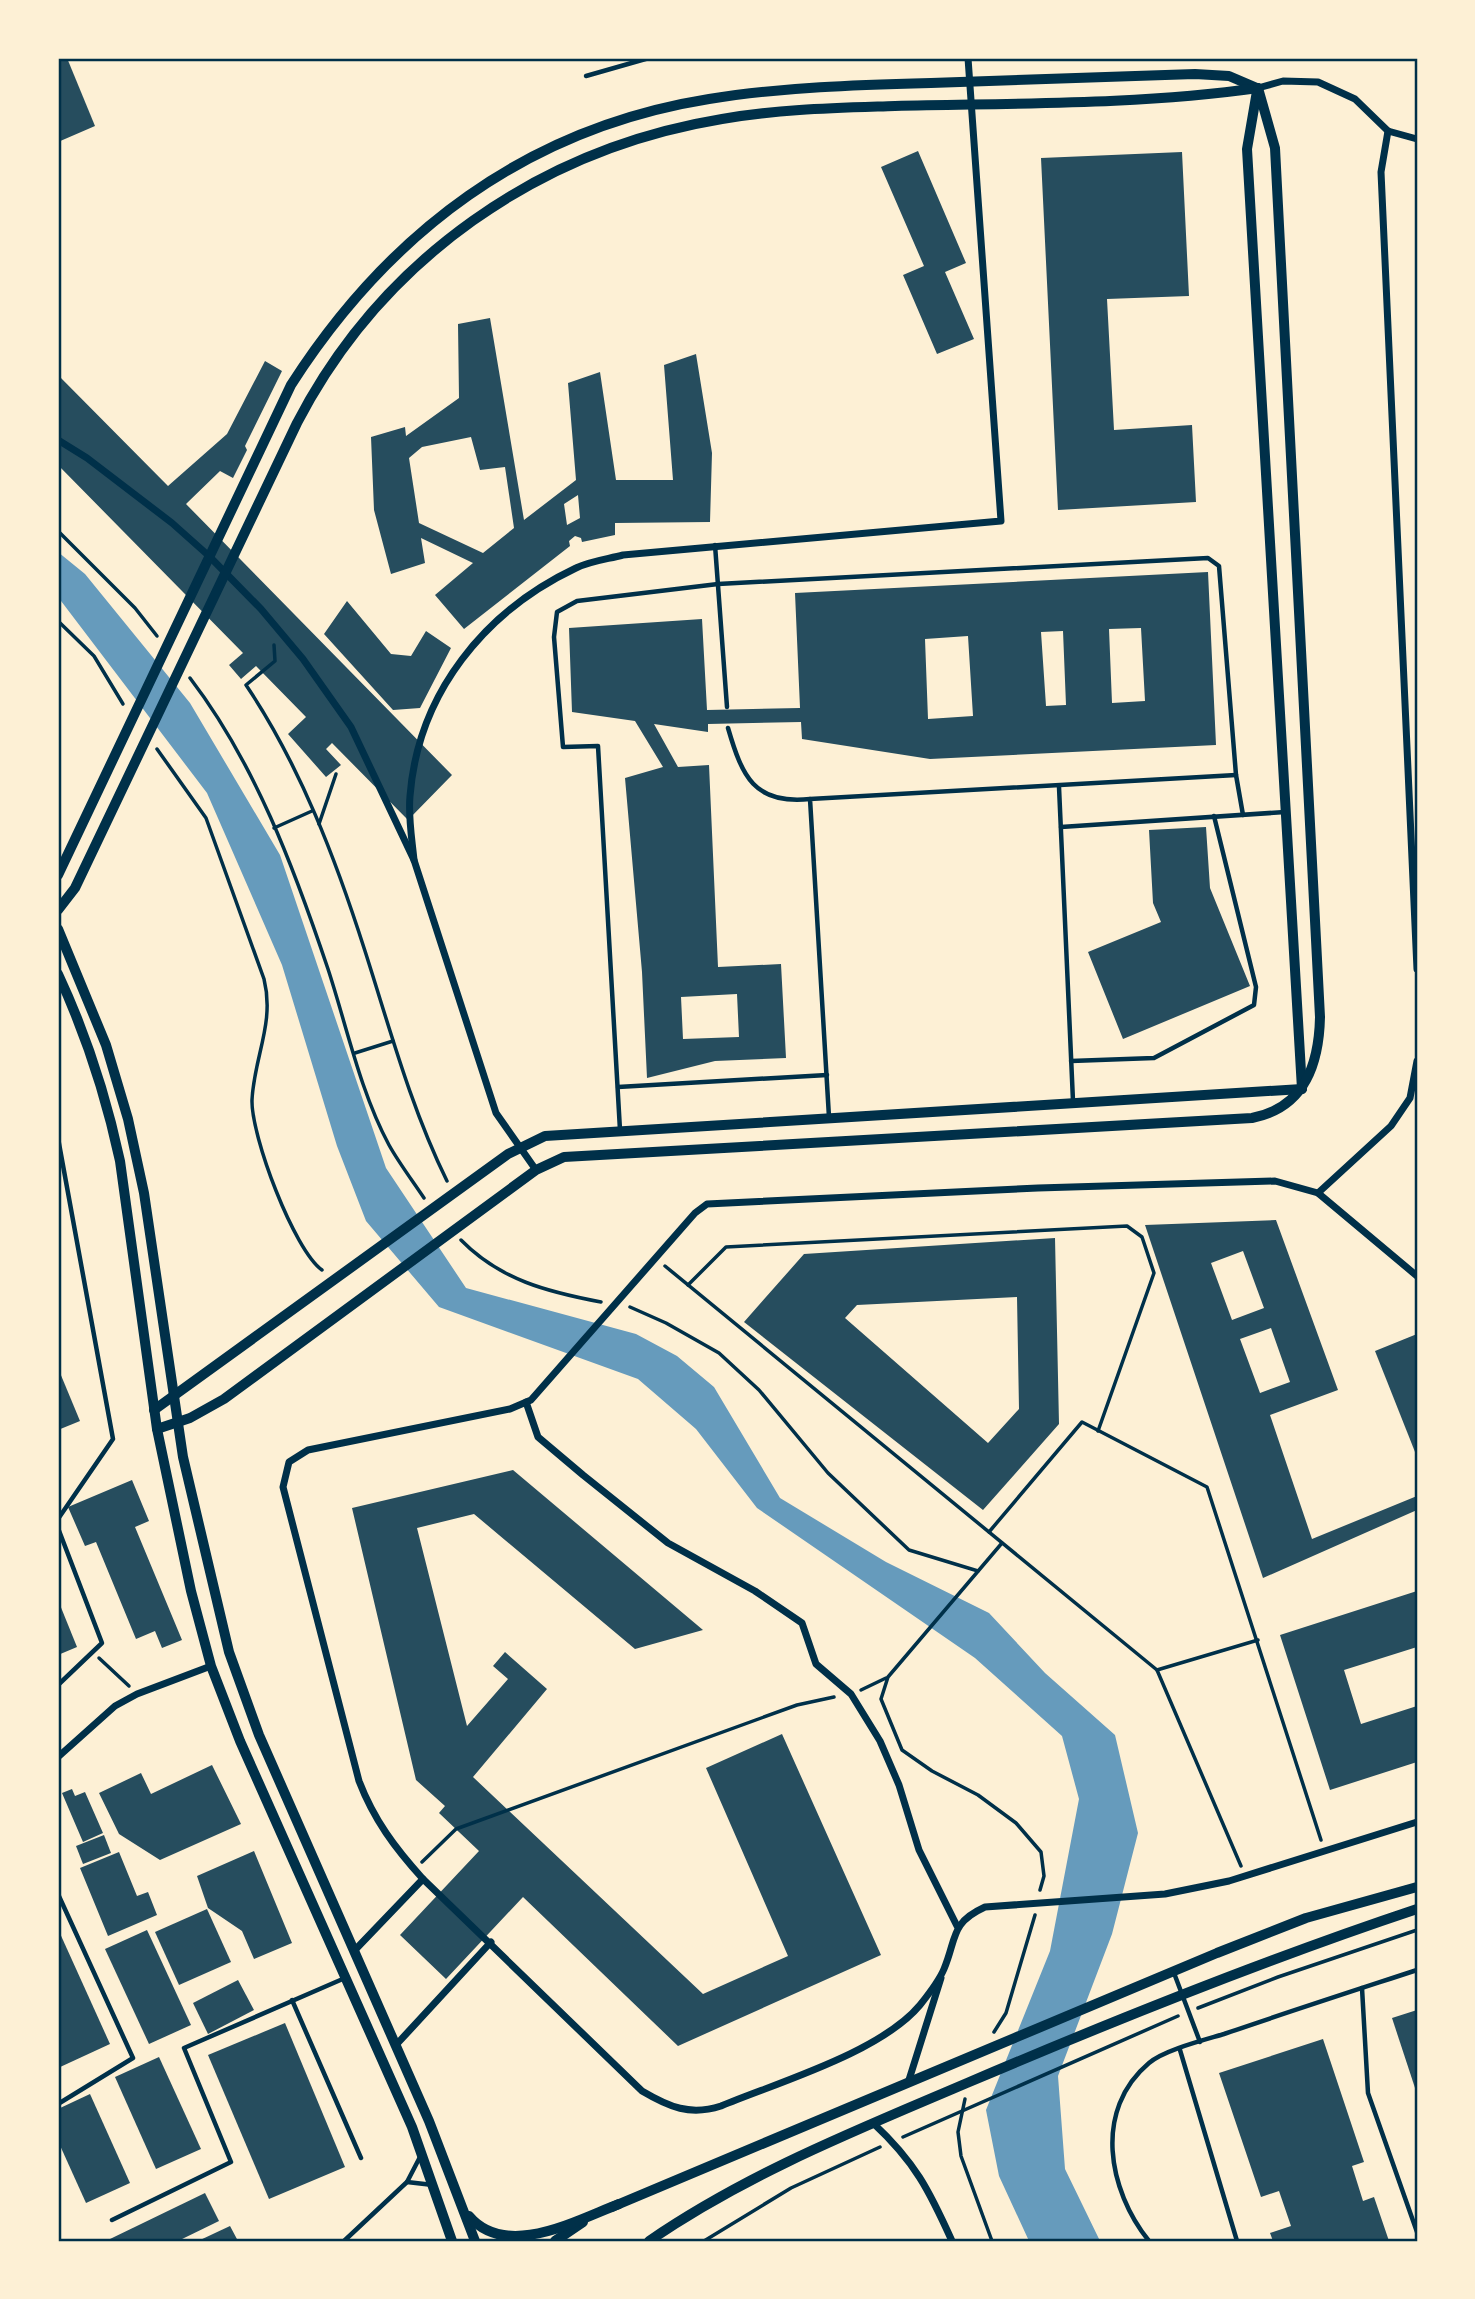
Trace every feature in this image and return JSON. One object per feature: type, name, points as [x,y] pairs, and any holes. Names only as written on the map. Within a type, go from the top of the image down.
[{"type":"main road","points":[[58,929],[106,1045],[128,1119],[145,1193],[177,1423],[214,1598],[237,1676],[259,1735],[396,2045],[475,2241]]},
{"type":"main road","points":[[58,974],[88,1045],[111,1120],[120,1161],[157,1429],[191,1591],[211,1666],[240,1741],[422,2153],[452,2241]]},
{"type":"main road","points":[[464,2210],[488,2231],[520,2236],[558,2227],[619,2204]]},
{"type":"street","points":[[414,860],[410,797],[418,754],[433,705],[445,681],[482,633],[507,612],[578,567],[623,555],[1001,521],[968,58]]},
{"type":"street","points":[[58,875],[276,414],[310,355],[383,265],[424,228],[471,192],[566,141],[616,122],[677,105],[793,89],[1203,75],[1229,76],[1258,89],[1275,148],[1320,1017],[1317,1055],[1301,1089],[1278,1110],[1252,1118],[573,1155],[536,1170],[458,1232],[374,1289],[206,1411],[157,1429]]},
{"type":"street","points":[[58,910],[75,888],[297,423],[339,352],[373,309],[414,266],[480,214],[525,187],[580,161],[640,139],[696,124],[819,108],[1195,97],[1258,89],[1283,81],[1318,82],[1355,99],[1388,131],[1417,139]]},
{"type":"street","points":[[1258,89],[1247,149],[1301,1089]]},
{"type":"street","points":[[1388,131],[1381,172],[1417,969]]},
{"type":"street","points":[[58,440],[97,466],[209,556],[303,659],[351,727],[387,797],[414,860],[496,1113],[536,1170]]},
{"type":"street","points":[[1318,1193],[1391,1126],[1410,1098],[1417,1061]]},
{"type":"street","points":[[154,1410],[335,1280],[429,1205],[519,1147],[545,1136],[1301,1089]]},
{"type":"street","points":[[943,1971],[920,2005],[881,2037],[722,2106],[702,2112],[688,2112],[673,2108],[642,2091],[423,1879],[395,1849],[373,1816],[359,1781],[284,1487],[289,1462],[308,1450],[510,1409],[528,1401],[695,1213],[707,1204],[724,1201],[1275,1181],[1318,1193],[1417,1276]]},
{"type":"street","points":[[528,1401],[538,1437],[604,1492],[668,1543],[755,1591],[802,1623],[816,1664],[851,1694],[880,1741],[899,1785],[919,1850],[957,1926]]},
{"type":"street","points":[[58,1757],[115,1706],[137,1694],[211,1666]]},
{"type":"street","points":[[911,2082],[957,1926],[969,1914],[985,1907],[1010,1904],[1165,1894],[1245,1875],[1417,1822]]},
{"type":"street","points":[[354,1951],[423,1879]]},
{"type":"street","points":[[555,2241],[583,2221],[619,2204],[1306,1918],[1417,1887]]},
{"type":"street","points":[[649,2241],[754,2176],[873,2123],[1182,1993],[1315,1942],[1417,1909]]},
{"type":"street","points":[[396,2045],[491,1942]]},
{"type":"street","points":[[873,2123],[907,2156],[920,2174],[952,2241]]},
{"type":"lane","points":[[586,76],[649,58]]},
{"type":"lane","points":[[715,545],[727,707]]},
{"type":"lane","points":[[620,1130],[598,746],[563,747],[554,637],[557,611],[578,601],[718,584],[1208,558],[1219,566],[1236,775],[1243,815]]},
{"type":"lane","points":[[728,728],[742,772],[762,794],[787,802],[1236,775]]},
{"type":"lane","points":[[1059,787],[1073,1104]]},
{"type":"lane","points":[[810,799],[829,1118]]},
{"type":"lane","points":[[1060,827],[1286,812]]},
{"type":"lane","points":[[1071,1061],[1154,1058],[1254,1005],[1256,988],[1214,816]]},
{"type":"lane","points":[[618,1087],[827,1075]]},
{"type":"lane","points":[[58,1138],[113,1439],[58,1519]]},
{"type":"lane","points":[[58,1528],[102,1643],[58,1685]]},
{"type":"lane","points":[[58,1894],[133,2058],[58,2104]]},
{"type":"lane","points":[[1149,2241],[1119,2187],[1112,2159],[1111,2133],[1126,2091],[1150,2062],[1200,2042],[1417,1970]]},
{"type":"lane","points":[[1174,1973],[1200,2042]]},
{"type":"lane","points":[[111,2220],[231,2162],[184,2048],[345,1977]]},
{"type":"lane","points":[[1362,1988],[1368,2093],[1417,2232]]},
{"type":"lane","points":[[292,2000],[361,2158]]},
{"type":"lane","points":[[1180,2050],[1237,2241]]},
{"type":"lane","points":[[344,2241],[407,2182],[422,2153]]},
{"type":"lane","points":[[407,2182],[434,2186]]},
{"type":"path","points":[[58,531],[135,608],[159,639]]},
{"type":"path","points":[[58,621],[94,656],[106,679],[129,711]]},
{"type":"path","points":[[272,622],[275,661],[246,685],[270,721],[312,811],[358,928],[417,1114],[442,1171]]},
{"type":"path","points":[[184,670],[233,742],[274,828],[306,905],[372,1105],[389,1144],[429,1205]]},
{"type":"path","points":[[152,743],[206,818],[264,979],[268,1010],[252,1099],[256,1128],[279,1196],[296,1234],[311,1262],[335,1280]]},
{"type":"path","points":[[318,826],[336,774]]},
{"type":"path","points":[[274,828],[312,811]]},
{"type":"path","points":[[355,1053],[393,1041]]},
{"type":"path","points":[[688,1285],[726,1247],[1127,1226],[1142,1237],[1154,1273],[1098,1431]]},
{"type":"path","points":[[458,1232],[495,1269],[519,1282],[611,1304]]},
{"type":"path","points":[[655,1258],[1157,1670],[1245,1875]]},
{"type":"path","points":[[624,1306],[636,1308],[719,1353],[760,1390],[828,1473],[909,1550],[978,1571]]},
{"type":"path","points":[[989,1532],[1082,1422],[1207,1487],[1324,1852]]},
{"type":"path","points":[[1002,1543],[888,1677],[881,1699],[902,1750],[932,1771],[978,1795],[1016,1823],[1041,1852],[1044,1875],[1040,1892]]},
{"type":"path","points":[[1157,1670],[1258,1640]]},
{"type":"path","points":[[93,1651],[137,1694]]},
{"type":"path","points":[[415,1870],[456,1829],[797,1705],[851,1694],[888,1677]]},
{"type":"path","points":[[992,2035],[1006,2013],[1037,1906]]},
{"type":"path","points":[[1200,2008],[1278,1977],[1417,1930]]},
{"type":"path","points":[[898,2139],[1182,2015]]},
{"type":"path","points":[[966,2094],[958,2133],[961,2156],[992,2241]]},
{"type":"path","points":[[704,2241],[791,2188],[878,2148]]},
{"type":"water","points":[[58,552],[85,574],[190,703],[280,855],[386,1168],[466,1288],[636,1334],[677,1356],[714,1387],[780,1498],[886,1562],[989,1613],[1045,1673],[1115,1735],[1138,1833],[1112,1934],[1058,2076],[1065,2169],[1100,2241],[1029,2241],[999,2176],[986,2110],[1050,1951],[1079,1799],[1062,1736],[975,1658],[757,1508],[696,1429],[638,1379],[439,1307],[366,1221],[337,1146],[282,965],[207,793],[58,597]]},
{"type":"building","points":[[58,58],[67,58],[95,126],[58,142]]},
{"type":"building","points":[[918,151],[966,263],[945,272],[974,339],[937,354],[903,275],[924,266],[881,167]]},
{"type":"building","points":[[1182,152],[1189,296],[1107,299],[1114,430],[1192,425],[1196,502],[1058,510],[1041,158]]},
{"type":"building","points":[[490,318],[524,520],[576,480],[568,383],[600,372],[616,480],[673,480],[664,365],[696,354],[712,453],[710,522],[615,523],[615,535],[582,542],[581,538],[575,536],[569,541],[570,546],[464,629],[435,595],[473,563],[421,538],[425,563],[391,574],[374,510],[371,437],[405,427],[406,436],[459,398],[458,324]],"holes":[[[471,437],[480,470],[505,467],[514,528],[483,553],[419,523],[409,458],[422,447]],[[578,495],[580,518],[567,525],[564,504]]]},
{"type":"building","points":[[265,361],[282,371],[245,446],[247,450],[233,478],[220,471],[186,504],[452,775],[408,820],[332,743],[326,749],[341,765],[326,777],[288,734],[306,717],[256,666],[241,679],[229,665],[243,653],[58,465],[58,375],[168,486],[227,434]]},
{"type":"building","points":[[1208,572],[1216,745],[930,759],[802,739],[801,722],[708,724],[708,732],[654,724],[678,767],[709,765],[718,967],[781,964],[786,1058],[715,1061],[647,1078],[642,972],[625,778],[663,767],[635,721],[572,712],[569,628],[702,619],[707,710],[800,708],[795,593]],"holes":[[[1141,628],[1145,701],[1112,703],[1109,629]],[[1063,631],[1066,705],[1046,706],[1041,632]],[[968,636],[973,716],[928,719],[925,639]],[[737,994],[739,1037],[683,1039],[681,997]]]},
{"type":"building","points":[[347,601],[391,654],[411,656],[426,631],[451,648],[420,708],[393,710],[324,634]]},
{"type":"building","points":[[1206,827],[1210,888],[1250,986],[1123,1039],[1088,952],[1161,922],[1153,903],[1149,830]]},
{"type":"building","points":[[1276,1220],[1338,1390],[1270,1415],[1312,1539],[1417,1496],[1417,1510],[1263,1578],[1145,1225]],"holes":[[[1243,1251],[1264,1308],[1232,1320],[1211,1263]],[[1271,1328],[1290,1382],[1260,1393],[1240,1339]]]},
{"type":"building","points":[[1055,1238],[1059,1424],[983,1510],[744,1322],[804,1254]],"holes":[[[1017,1297],[1019,1409],[988,1443],[845,1318],[857,1305]]]},
{"type":"building","points":[[1417,1334],[1417,1457],[1375,1351]]},
{"type":"building","points":[[58,1368],[80,1421],[58,1430]]},
{"type":"building","points":[[513,1470],[703,1630],[635,1649],[474,1514],[417,1528],[467,1726],[508,1679],[493,1666],[505,1652],[547,1689],[473,1777],[703,1994],[788,1956],[706,1768],[782,1734],[881,1955],[678,2046],[523,1897],[446,1979],[400,1935],[479,1851],[439,1813],[445,1806],[416,1780],[352,1508]]},
{"type":"building","points":[[132,1480],[149,1521],[135,1527],[182,1640],[162,1648],[155,1631],[136,1639],[96,1542],[85,1546],[68,1507]]},
{"type":"building","points":[[1417,1591],[1417,1647],[1344,1670],[1361,1724],[1417,1706],[1417,1762],[1330,1790],[1280,1635]]},
{"type":"building","points":[[58,1600],[77,1647],[58,1655]]},
{"type":"building","points":[[212,1765],[241,1824],[160,1860],[119,1834],[99,1793],[141,1773],[151,1794]]},
{"type":"building","points":[[72,1789],[75,1796],[85,1792],[103,1833],[83,1842],[62,1793]]},
{"type":"building","points":[[104,1835],[111,1853],[83,1864],[76,1846]]},
{"type":"building","points":[[254,1851],[292,1943],[254,1959],[242,1931],[208,1908],[197,1876]]},
{"type":"building","points":[[119,1852],[137,1896],[148,1892],[157,1915],[108,1936],[80,1868]]},
{"type":"building","points":[[207,1909],[231,1962],[179,1985],[155,1932]]},
{"type":"building","points":[[58,1929],[110,2044],[58,2068]]},
{"type":"building","points":[[147,1930],[191,2025],[149,2044],[105,1949]]},
{"type":"building","points":[[238,1980],[254,2010],[208,2034],[193,2003]]},
{"type":"building","points":[[1417,2010],[1417,2094],[1392,2018]]},
{"type":"building","points":[[285,2023],[345,2167],[269,2199],[208,2055]]},
{"type":"building","points":[[1323,2039],[1364,2162],[1352,2166],[1363,2201],[1374,2197],[1389,2241],[1273,2241],[1270,2233],[1291,2226],[1279,2191],[1261,2197],[1219,2073]]},
{"type":"building","points":[[159,2057],[201,2149],[156,2169],[115,2077]]},
{"type":"building","points":[[90,2094],[130,2183],[86,2203],[58,2141],[58,2109]]},
{"type":"building","points":[[205,2193],[219,2221],[178,2241],[110,2239]]},
{"type":"building","points":[[230,2226],[238,2241],[198,2241]]}]
